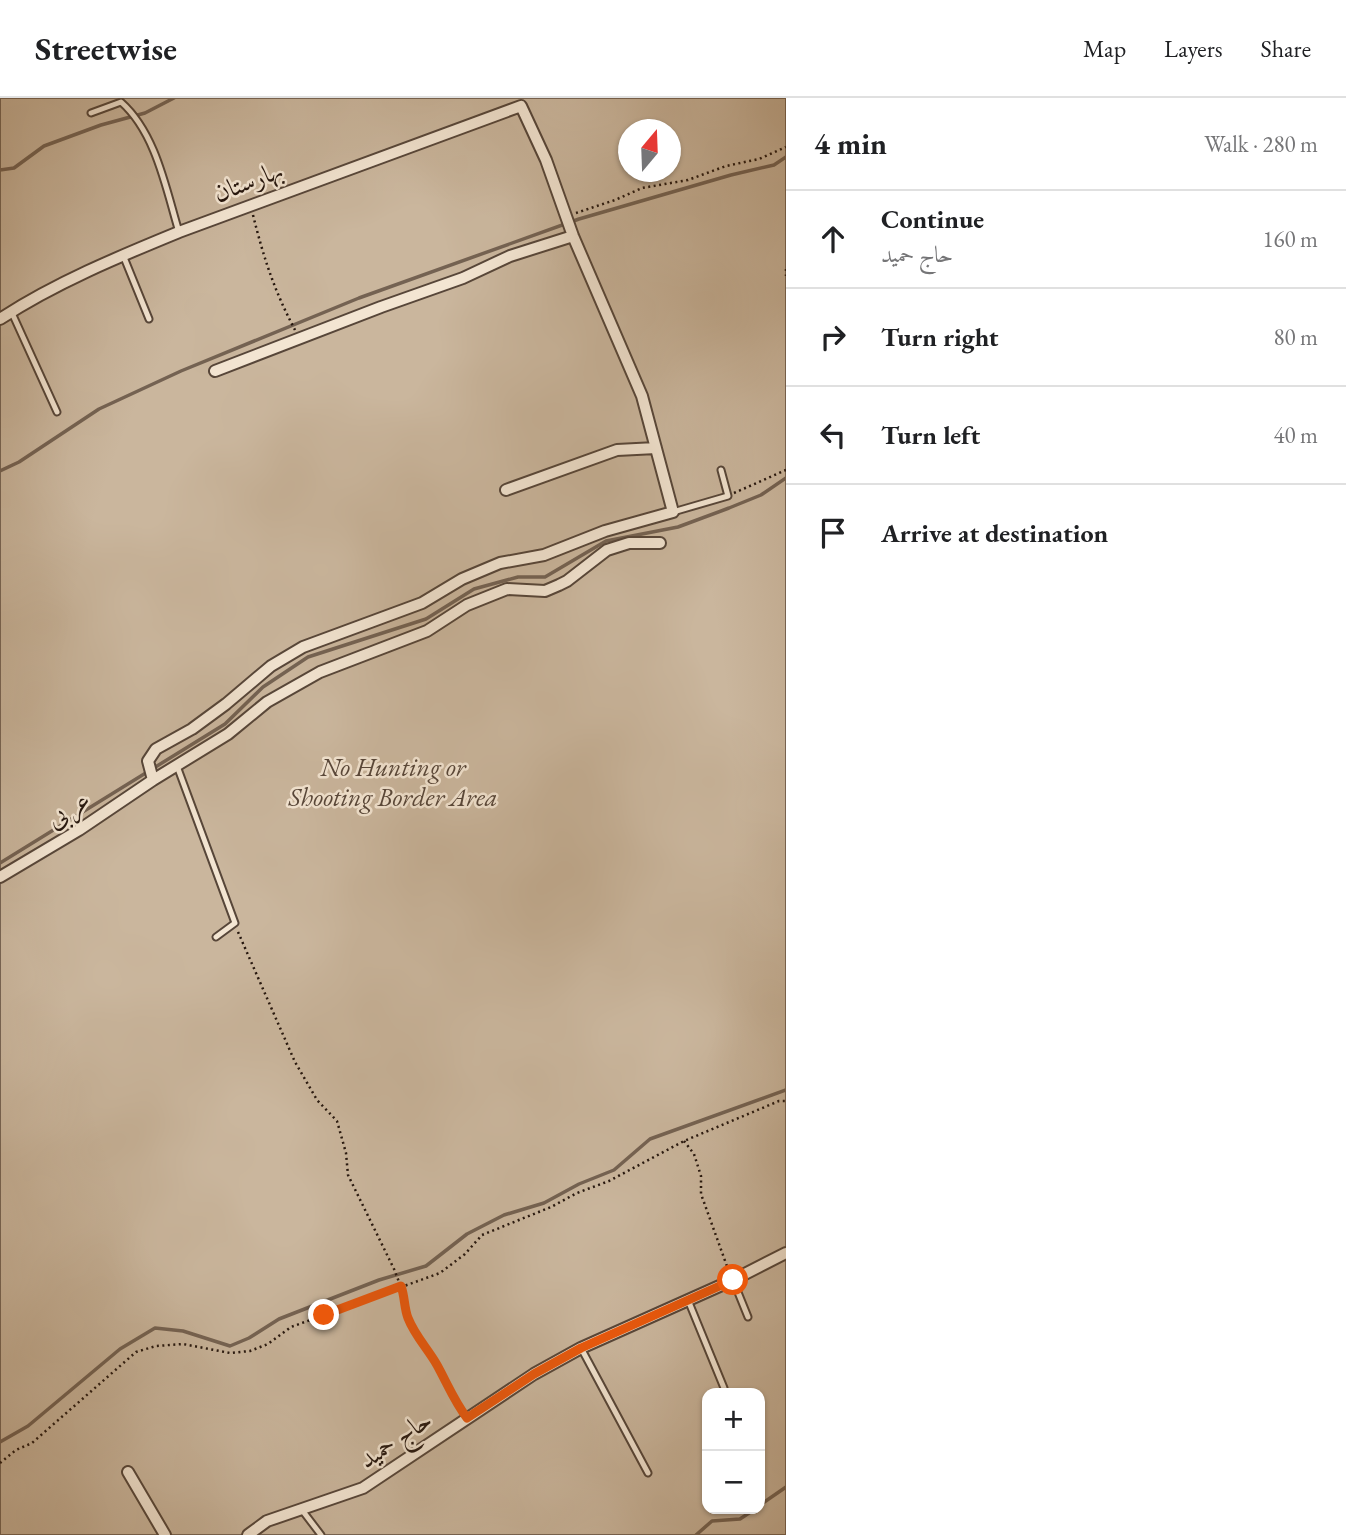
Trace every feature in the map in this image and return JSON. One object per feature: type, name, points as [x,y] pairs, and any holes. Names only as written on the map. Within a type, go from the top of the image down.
[{"type":"street","name":"بهارستان","points":[[0,319],[123,255],[179,232],[521,106],[546,160],[564,210]]},
{"type":"street","points":[[152,777],[148,761],[156,749],[192,729],[271,666],[303,647],[422,603],[462,579],[500,563],[544,555],[605,531],[673,512],[642,396],[564,210]]},
{"type":"street","points":[[215,371],[463,278],[510,256],[572,233]]},
{"type":"street","points":[[506,490],[617,450],[656,448]]},
{"type":"street","name":"عربی","points":[[0,877],[79,830],[152,777],[177,766],[228,734],[267,702],[320,672],[427,631],[467,605],[507,589],[545,591],[567,582],[607,550],[629,543],[660,543]]},
{"type":"street","name":"حاج حمید","points":[[248,1535],[267,1521],[363,1488],[534,1374],[581,1348],[733,1280],[786,1252]]},
{"type":"street","points":[[128,1472],[165,1535]]},
{"type":"lane","points":[[91,113],[121,102],[132,112],[151,146],[179,232]]},
{"type":"lane","points":[[123,255],[149,319]]},
{"type":"lane","points":[[11,312],[57,412]]},
{"type":"lane","points":[[673,512],[728,496],[721,470]]},
{"type":"lane","points":[[177,766],[235,923],[216,937]]},
{"type":"lane","points":[[733,1280],[748,1317]]},
{"type":"lane","points":[[688,1300],[724,1388]]},
{"type":"lane","points":[[581,1348],[648,1473]]},
{"type":"lane","points":[[301,1509],[321,1535]]},
{"type":"path","points":[[564,210],[577,214],[642,188],[688,180],[726,166],[759,159],[786,146]]},
{"type":"path","points":[[251,205],[264,262],[296,331]]},
{"type":"path","points":[[786,269],[786,276]]},
{"type":"path","points":[[728,496],[786,470]]},
{"type":"path","points":[[235,923],[296,1062],[317,1100],[337,1121],[346,1153],[348,1175],[398,1278],[406,1300],[407,1316],[453,1399],[467,1418]]},
{"type":"path","points":[[0,1463],[16,1450],[32,1443],[136,1352],[156,1346],[183,1344],[230,1353],[250,1351],[268,1344],[291,1327],[440,1273],[465,1254],[482,1235],[608,1181],[684,1141],[779,1101],[786,1101]]},
{"type":"path","points":[[684,1141],[694,1154],[701,1176],[701,1194],[733,1280]]},
{"type":"green space","name":"No Hunting or Shooting Border Area","points":[[0,98],[786,98],[786,1535],[0,1535]]},
{"type":"waterway","points":[[0,170],[14,168],[44,146],[101,125],[145,113],[174,98]]},
{"type":"waterway","points":[[0,471],[19,462],[99,409],[181,371],[359,298],[579,219],[774,165],[786,157]]},
{"type":"waterway","points":[[0,863],[225,724],[263,687],[308,657],[426,619],[474,589],[518,577],[545,577],[606,541],[678,527],[761,495],[786,478]]},
{"type":"waterway","points":[[0,1442],[28,1426],[120,1349],[155,1328],[183,1331],[230,1346],[249,1338],[279,1319],[379,1280],[426,1266],[467,1234],[504,1215],[544,1203],[579,1184],[614,1170],[650,1139],[786,1090]]},
{"type":"waterway","points":[[765,1502],[786,1487]]},
{"type":"waterway","points":[[696,1535],[712,1521],[740,1519],[748,1514]]},
{"type":"route","points":[[324,1315],[401,1286],[406,1300],[407,1316],[420,1342],[467,1418],[534,1374],[581,1348],[733,1280]]}]
